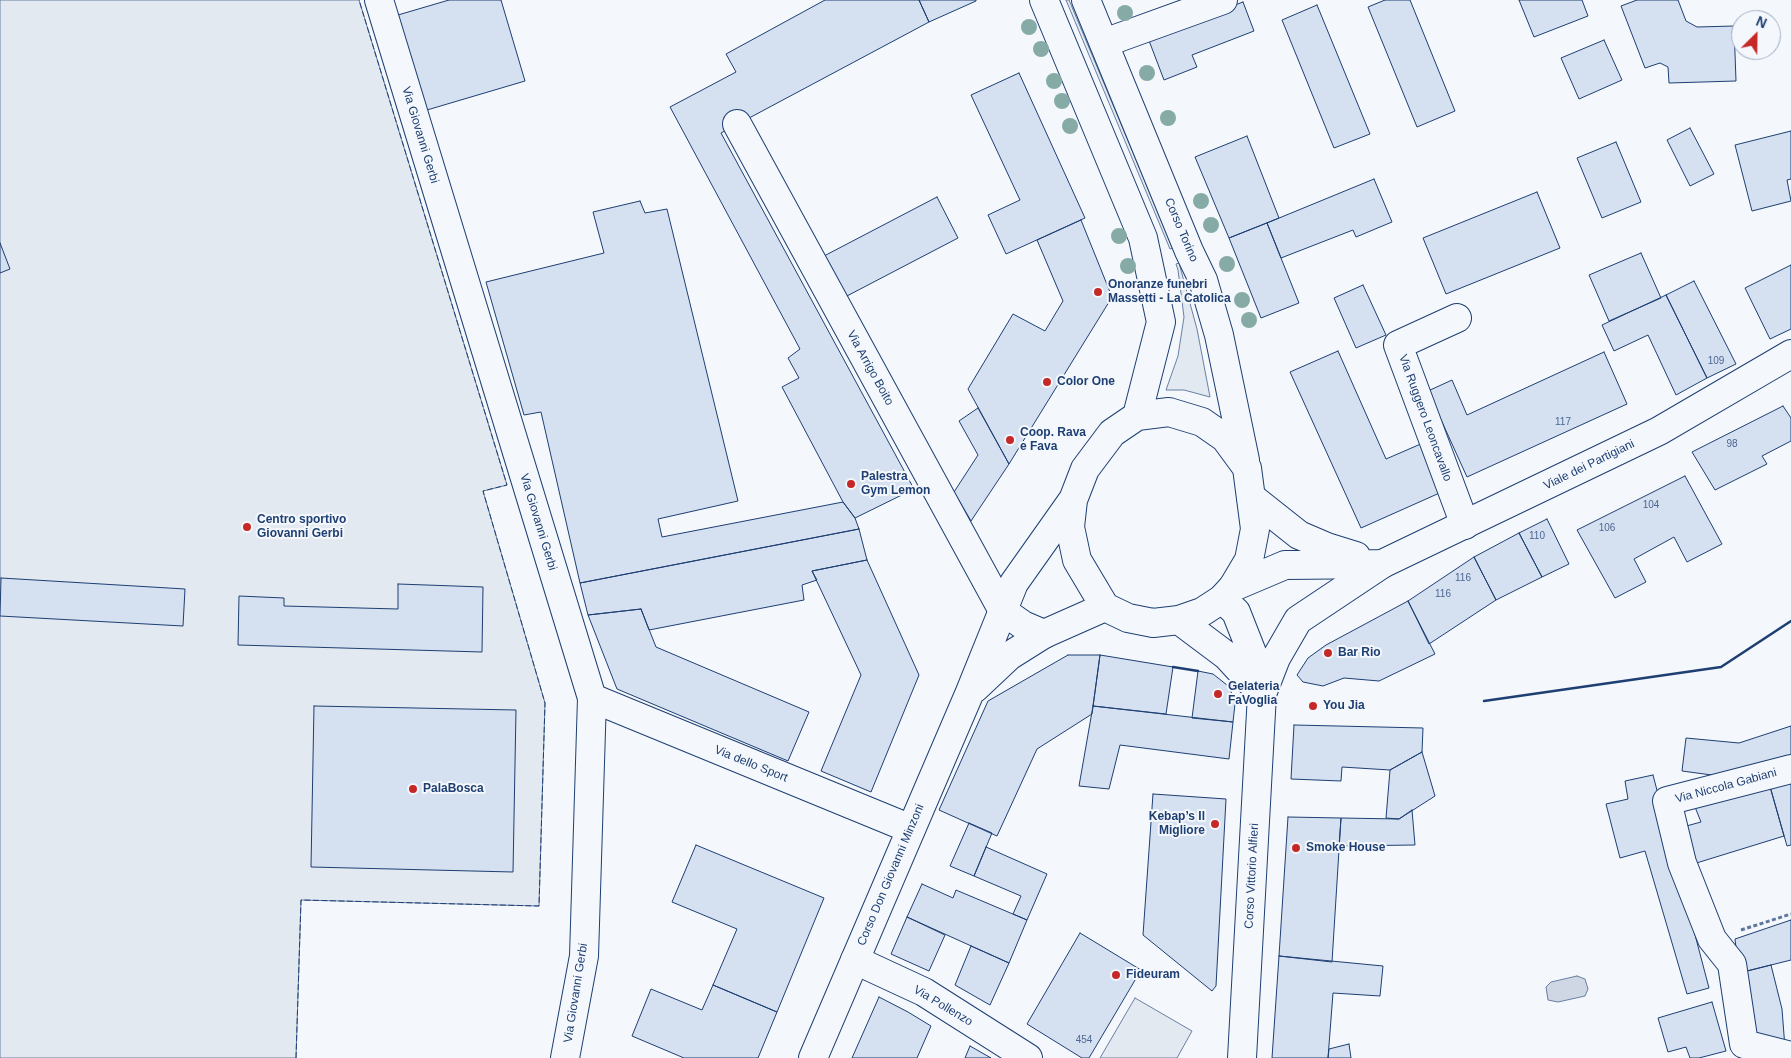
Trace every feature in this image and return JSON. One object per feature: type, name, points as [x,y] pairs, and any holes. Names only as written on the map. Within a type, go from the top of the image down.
[{"type":"street","name":"Via Giovanni Gerbi","points":[[379,0],[592,698],[584,956],[565,1058]]},
{"type":"street","points":[[1044,0],[1143,238],[1161,322],[1137,416]]},
{"type":"street","name":"Corso Torino","points":[[1086,0],[1189,251],[1203,280],[1219,335],[1247,468],[1256,529],[1249,560],[1227,593]]},
{"type":"street","points":[[1104,43],[1223,0]]},
{"type":"street","name":"Via Arrigo Boito","points":[[737,124],[1003,611]]},
{"type":"street","name":"Via Ruggero Leoncavallo","points":[[1457,318],[1398,345],[1465,525]]},
{"type":"street","name":"Viale dei Partigiani","points":[[1105,607],[1128,618],[1153,623],[1179,620],[1202,612],[1227,593],[1284,565],[1382,564],[1660,431],[1791,354]]},
{"type":"street","points":[[1105,607],[1077,560],[1070,527],[1073,500],[1085,469],[1112,434],[1137,416],[1169,412],[1202,422],[1224,438],[1247,468]]},
{"type":"street","points":[[1251,497],[1300,535],[1327,547],[1382,564]]},
{"type":"street","name":"Corso Don Giovanni Minzoni","points":[[813,1058],[970,692],[1014,583],[1073,500]]},
{"type":"street","name":"Corso Vittorio Alfieri","points":[[1262,694],[1276,658],[1298,620],[1382,564]]},
{"type":"street","name":"Corso Vittorio Alfieri","points":[[1227,593],[1258,668],[1262,694],[1242,1058]]},
{"type":"street","name":"Corso Don Giovanni Minzoni","points":[[970,692],[1009,656],[1044,634],[1105,607]]},
{"type":"street","points":[[1003,611],[1022,625],[1044,634]]},
{"type":"street","points":[[1179,620],[1227,656],[1262,694]]},
{"type":"street","name":"Via dello Sport","points":[[592,698],[911,830]]},
{"type":"street","name":"Via Niccola Gabiani","points":[[1791,769],[1667,801],[1682,863],[1712,939],[1732,964],[1744,1044],[1791,1056]]},
{"type":"street","name":"Via Pollenzo","points":[[855,960],[924,992],[1028,1058]]},
{"type":"path","points":[[1712,939],[1791,914]]},
{"type":"shaded area","name":"Centro sportivo Giovanni Gerbi","points":[[0,0],[359,0],[507,485],[483,491],[545,703],[539,906],[301,900],[296,1058],[0,1058]]},
{"type":"shaded area","points":[[1066,0],[1069,0],[1173,248],[1170,249]]},
{"type":"shaded area","points":[[1179,263],[1197,329],[1210,397],[1184,390],[1166,390],[1178,356],[1184,317],[1176,264]]},
{"type":"shaded area","points":[[1577,976],[1585,979],[1588,989],[1585,996],[1558,1002],[1548,1000],[1546,987],[1551,982]]},
{"type":"shaded area","points":[[1135,998],[1192,1031],[1177,1058],[1100,1058]]},
{"type":"building","points":[[449,0],[501,0],[525,81],[427,110],[398,15]]},
{"type":"building","points":[[825,0],[919,0],[929,22],[721,133],[914,489],[855,518],[843,502],[782,387],[799,378],[788,358],[800,349],[670,107],[736,72],[726,54]]},
{"type":"building","points":[[919,0],[976,0],[976,1],[929,22]]},
{"type":"building","points":[[1385,0],[1410,0],[1455,111],[1417,127],[1368,7]]},
{"type":"building","points":[[1519,0],[1582,0],[1588,16],[1534,37]]},
{"type":"building","points":[[1637,0],[1678,0],[1686,21],[1697,27],[1731,26],[1731,60],[1735,60],[1736,81],[1669,83],[1668,67],[1660,63],[1645,68],[1621,6]]},
{"type":"building","points":[[1243,2],[1254,31],[1192,55],[1197,67],[1164,80],[1148,38]]},
{"type":"building","points":[[1317,5],[1370,134],[1334,148],[1282,20]]},
{"type":"building","points":[[1604,40],[1622,80],[1579,99],[1561,58]]},
{"type":"building","points":[[1019,73],[1085,218],[1006,254],[988,215],[1020,200],[971,95]]},
{"type":"building","points":[[1690,128],[1714,174],[1690,186],[1667,140]]},
{"type":"building","points":[[1791,131],[1791,179],[1787,180],[1791,201],[1752,211],[1735,145]]},
{"type":"building","points":[[1247,136],[1279,218],[1229,238],[1195,157]]},
{"type":"building","points":[[1616,142],[1641,202],[1602,218],[1577,158]]},
{"type":"building","points":[[1374,179],[1392,222],[1356,237],[1353,230],[1281,258],[1267,223]]},
{"type":"building","points":[[1537,192],[1560,248],[1446,294],[1423,238]]},
{"type":"building","points":[[937,197],[958,238],[845,297],[824,256]]},
{"type":"building","points":[[640,201],[645,213],[667,209],[738,501],[658,519],[662,537],[843,502],[855,518],[859,529],[580,583],[541,412],[524,415],[486,282],[604,253],[593,212]]},
{"type":"building","points":[[1081,220],[1110,292],[1109,302],[1009,464],[968,389],[1013,314],[1045,331],[1063,301],[1037,240]]},
{"type":"building","points":[[1267,223],[1299,303],[1261,318],[1229,238]]},
{"type":"building","points":[[0,243],[10,269],[0,273]]},
{"type":"building","points":[[1641,253],[1661,298],[1609,321],[1589,275]]},
{"type":"building","points":[[1791,265],[1791,329],[1770,339],[1745,288]]},
{"type":"building","points":[[1694,281],[1736,364],[1707,378],[1666,295]]},
{"type":"building","points":[[1363,285],[1386,335],[1356,348],[1334,298]]},
{"type":"building","points":[[1666,295],[1707,378],[1676,395],[1648,335],[1614,351],[1602,325]]},
{"type":"building","points":[[1338,351],[1386,459],[1423,443],[1444,491],[1361,528],[1290,372]]},
{"type":"building","points":[[1604,352],[1627,404],[1467,477],[1428,391],[1452,380],[1467,415]]},
{"type":"building","points":[[1783,406],[1791,418],[1791,441],[1762,456],[1767,464],[1715,490],[1692,452]]},
{"type":"building","points":[[978,408],[1009,464],[971,521],[954,492],[978,455],[959,421]]},
{"type":"building","points":[[1685,476],[1722,544],[1687,562],[1674,537],[1634,559],[1646,582],[1615,598],[1577,530]]},
{"type":"building","points":[[1547,519],[1569,564],[1542,577],[1519,533]]},
{"type":"building","points":[[859,529],[867,560],[812,571],[817,580],[802,585],[804,600],[649,630],[641,609],[588,615],[580,583]]},
{"type":"building","points":[[1519,533],[1542,577],[1496,600],[1474,557]]},
{"type":"building","points":[[1474,557],[1496,600],[1429,644],[1408,601]]},
{"type":"building","points":[[867,560],[919,675],[871,792],[821,771],[861,675],[812,571]]},
{"type":"building","points":[[1,578],[185,589],[183,626],[0,616]]},
{"type":"building","points":[[398,584],[483,587],[482,652],[238,645],[239,596],[284,598],[284,606],[398,609]]},
{"type":"building","points":[[1408,601],[1435,654],[1379,681],[1344,678],[1323,686],[1303,682],[1297,675],[1308,658],[1326,645]]},
{"type":"building","points":[[641,609],[656,647],[809,712],[788,761],[617,689],[588,615]]},
{"type":"building","points":[[1068,655],[1100,655],[1092,714],[1037,749],[997,836],[939,810],[988,701]]},
{"type":"building","points":[[1100,655],[1173,667],[1166,714],[1093,706]]},
{"type":"building","points":[[1198,671],[1213,674],[1227,685],[1234,697],[1233,722],[1192,718]]},
{"type":"building","name":"PalaBosca","points":[[314,706],[516,710],[513,872],[311,867]]},
{"type":"building","points":[[1093,706],[1233,722],[1229,759],[1120,745],[1109,789],[1079,786]]},
{"type":"building","points":[[1294,725],[1423,728],[1422,752],[1390,770],[1342,767],[1341,781],[1291,779]]},
{"type":"building","points":[[1791,726],[1791,762],[1734,778],[1682,771],[1686,738],[1739,743]]},
{"type":"building","points":[[1422,752],[1435,796],[1399,819],[1386,818],[1390,770]]},
{"type":"building","points":[[1653,775],[1709,988],[1687,994],[1645,851],[1620,858],[1606,804],[1628,799],[1625,781]]},
{"type":"building","points":[[1791,777],[1791,845],[1787,846],[1769,783]]},
{"type":"building","points":[[1769,783],[1784,836],[1690,865],[1679,828],[1701,822],[1695,807]]},
{"type":"building","points":[[1153,794],[1226,799],[1216,986],[1212,991],[1143,935]]},
{"type":"building","points":[[1412,810],[1415,845],[1339,846],[1341,818],[1399,819]]},
{"type":"building","points":[[1288,817],[1341,818],[1332,962],[1279,956]]},
{"type":"building","points":[[969,823],[992,833],[974,876],[950,866]]},
{"type":"building","points":[[696,845],[824,898],[777,1012],[713,985],[737,929],[672,902]]},
{"type":"building","points":[[986,847],[1047,874],[1027,920],[1013,914],[1021,896],[974,876]]},
{"type":"building","points":[[922,884],[953,898],[956,890],[1027,920],[1009,963],[907,917]]},
{"type":"building","points":[[907,917],[945,935],[929,971],[891,954]]},
{"type":"building","points":[[1791,920],[1791,960],[1739,973],[1735,939]]},
{"type":"building","points":[[1080,933],[1141,970],[1089,1058],[1082,1058],[1027,1024]]},
{"type":"building","points":[[971,946],[1009,963],[990,1005],[955,985]]},
{"type":"building","points":[[1279,956],[1383,966],[1380,996],[1333,993],[1328,1058],[1272,1058]]},
{"type":"building","points":[[1771,965],[1782,1009],[1785,1048],[1761,1043],[1744,1005],[1739,973]]},
{"type":"building","points":[[713,985],[777,1012],[758,1058],[684,1058],[632,1036],[651,989],[702,1010]]},
{"type":"building","points":[[879,997],[931,1026],[917,1058],[852,1058]]},
{"type":"building","points":[[1712,1002],[1726,1051],[1699,1058],[1690,1058],[1686,1047],[1668,1052],[1658,1018]]},
{"type":"building","points":[[1349,1044],[1351,1058],[1328,1058],[1329,1049]]},
{"type":"building","points":[[970,1046],[991,1058],[965,1058]]},
{"type":"fence","points":[[296,1058],[301,900],[539,906],[545,703],[483,491],[507,485],[359,0]]},
{"type":"wall","points":[[1484,701],[1721,667],[1791,621]]},
{"type":"wall","points":[[1173,667],[1198,671]]},
{"type":"place","name":"Onoranze funebri Massetti - La Catolica","points":[[1098,292]]},
{"type":"place","name":"Color One","points":[[1047,382]]},
{"type":"place","name":"Coop. Rava e Fava","points":[[1010,440]]},
{"type":"place","name":"Palestra Gym Lemon","points":[[851,484]]},
{"type":"place","name":"Centro sportivo Giovanni Gerbi","points":[[247,527]]},
{"type":"place","name":"Bar Rio","points":[[1328,653]]},
{"type":"place","name":"Gelateria FaVoglia","points":[[1218,694]]},
{"type":"place","name":"You Jia","points":[[1313,706]]},
{"type":"place","name":"PalaBosca","points":[[413,789]]},
{"type":"place","name":"Kebap’s Il Migliore","points":[[1215,824]]},
{"type":"place","name":"Smoke House","points":[[1296,848]]},
{"type":"place","name":"Fideuram","points":[[1116,975]]}]
